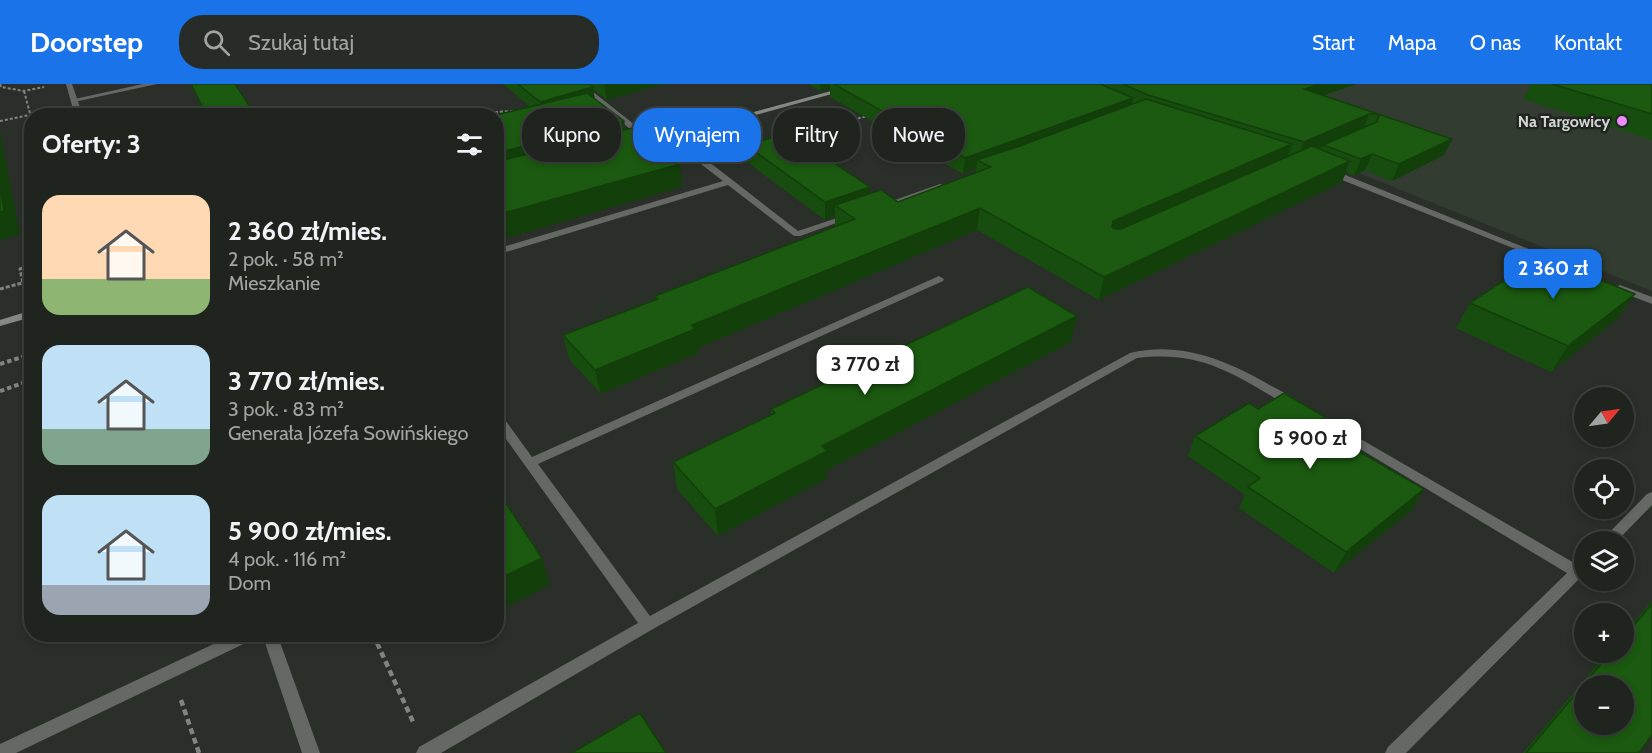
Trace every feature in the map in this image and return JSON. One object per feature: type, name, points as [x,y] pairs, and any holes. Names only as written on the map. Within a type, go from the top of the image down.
[{"type":"street","points":[[69,84],[76,108]]},
{"type":"street","points":[[74,100],[154,84]]},
{"type":"street","points":[[579,84],[633,128]]},
{"type":"street","points":[[761,112],[865,84]]},
{"type":"street","points":[[629,148],[633,147]]},
{"type":"street","points":[[703,162],[798,234],[861,213]]},
{"type":"street","points":[[1315,166],[1565,266]]},
{"type":"street","points":[[504,250],[729,182]]},
{"type":"street","points":[[871,210],[947,185]]},
{"type":"street","points":[[530,463],[939,279]]},
{"type":"street","points":[[1609,284],[1652,301]]},
{"type":"street","points":[[0,323],[24,316]]},
{"type":"street","points":[[425,753],[648,625],[1134,355],[1155,351],[1178,351],[1228,367],[1574,565]]},
{"type":"street","points":[[504,427],[648,625]]},
{"type":"street","points":[[1618,531],[1652,497]]},
{"type":"street","points":[[1394,753],[1574,574]]},
{"type":"street","points":[[0,752],[234,642]]},
{"type":"street","points":[[272,642],[311,753]]},
{"type":"path","points":[[0,86],[24,91],[28,108]]},
{"type":"path","points":[[0,121],[24,116]]},
{"type":"path","points":[[20,268],[24,267]]},
{"type":"path","points":[[0,289],[23,283]]},
{"type":"path","points":[[0,364],[24,356]]},
{"type":"path","points":[[0,391],[24,383]]},
{"type":"path","points":[[377,642],[416,728]]},
{"type":"shaded area","points":[[1260,84],[1599,84],[1652,99],[1652,291],[1331,162],[1392,133]]},
{"type":"building","points":[[191,84],[235,84],[251,108],[203,108]]},
{"type":"building","points":[[518,84],[589,84],[593,87],[540,102]]},
{"type":"building","points":[[834,84],[1100,84],[1133,98],[965,158],[965,108],[876,108]]},
{"type":"building","points":[[1123,84],[1319,84],[1304,89],[1452,139],[1399,164],[1372,154],[1361,159],[1323,145],[1377,122],[1379,116],[1376,114],[1369,114],[1304,142],[1148,95]]},
{"type":"building","points":[[1552,84],[1652,84],[1652,114]]},
{"type":"building","points":[[587,93],[607,108],[525,108]]},
{"type":"building","points":[[1146,99],[1292,144],[1113,221],[1114,229],[1121,229],[1312,146],[1350,161],[1104,277],[980,208],[692,325],[695,329],[595,370],[563,335],[658,299],[655,296],[855,219],[835,205],[881,190],[898,202],[991,167],[977,160]]},
{"type":"building","points":[[522,109],[522,146],[504,151],[504,113]]},
{"type":"building","points":[[632,128],[633,162],[677,162],[680,164],[504,213],[504,160],[522,156],[522,162],[621,162],[621,131]]},
{"type":"building","points":[[773,137],[773,162],[832,162],[870,187],[825,202],[761,156],[761,141]]},
{"type":"building","points":[[0,187],[4,211],[0,212]]},
{"type":"building","points":[[1541,256],[1635,294],[1568,346],[1470,303]]},
{"type":"building","points":[[1028,287],[1077,316],[822,446],[827,451],[715,509],[673,462],[775,413],[771,409]]},
{"type":"building","points":[[1284,393],[1325,417],[1313,425],[1424,489],[1346,552],[1248,487],[1260,478],[1195,436],[1249,403],[1258,409]]},
{"type":"building","points":[[504,500],[542,558],[504,576]]},
{"type":"building","points":[[1652,604],[1652,735],[1639,753],[1526,753],[1574,696],[1574,735],[1634,735],[1634,675],[1592,675],[1602,663],[1634,663],[1634,625]]},
{"type":"building","points":[[640,713],[666,753],[572,753]]},
{"type":"place","name":"Na Targowicy","points":[[1622,121]]}]
